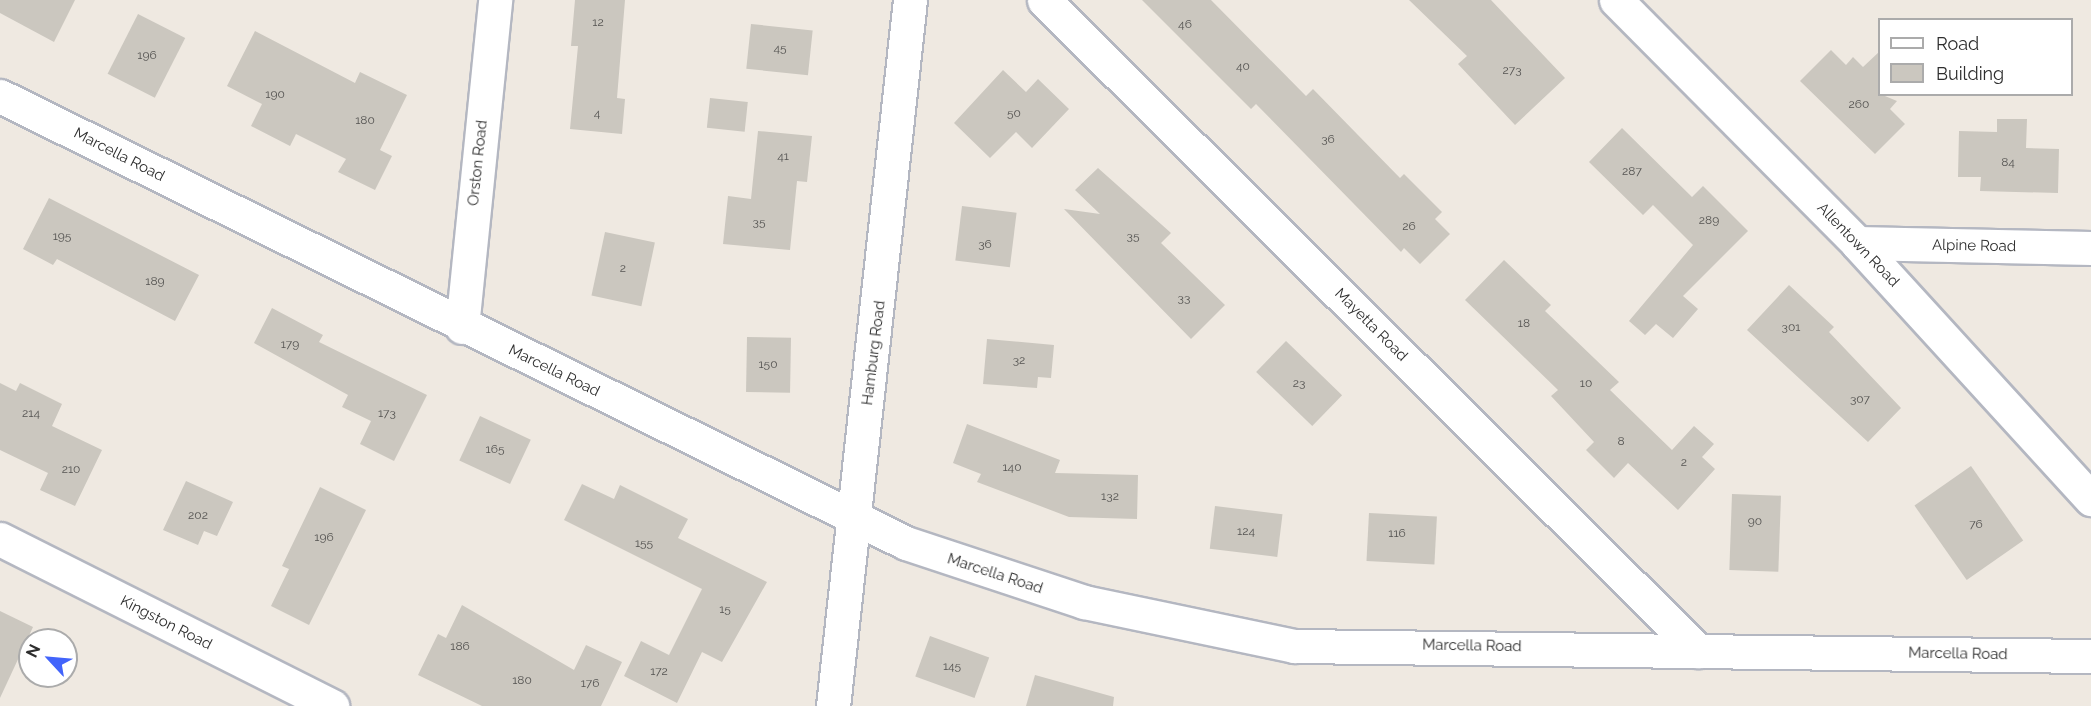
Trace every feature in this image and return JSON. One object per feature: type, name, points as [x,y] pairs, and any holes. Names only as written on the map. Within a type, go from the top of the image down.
[{"type":"street","name":"Orston Road","points":[[462,327],[495,0]]},
{"type":"street","name":"Hamburg Road","points":[[833,706],[910,0]]},
{"type":"street","name":"Mayetta Road","points":[[1044,0],[1698,651]]},
{"type":"street","name":"Allentown Road","points":[[1617,0],[1857,243],[2091,499]]},
{"type":"street","name":"Marcella Road","points":[[0,96],[462,327],[855,517],[1002,579],[1195,629],[1294,646],[2091,656]]},
{"type":"street","name":"Alpine Road","points":[[1857,243],[2091,248]]},
{"type":"street","name":"Kingston Road","points":[[0,539],[332,706]]},
{"type":"building","points":[[0,0],[75,0],[54,42],[0,13]]},
{"type":"building","points":[[575,0],[625,0],[617,98],[625,99],[622,134],[570,129],[578,46],[571,46]]},
{"type":"building","points":[[1142,0],[1211,0],[1306,96],[1313,89],[1400,178],[1404,174],[1442,212],[1435,219],[1450,234],[1420,264],[1404,248],[1401,252],[1256,104],[1251,109]]},
{"type":"building","points":[[1409,0],[1491,0],[1565,78],[1515,125],[1458,64],[1467,56]]},
{"type":"building","points":[[138,14],[185,38],[155,98],[108,74]]},
{"type":"building","points":[[751,24],[813,30],[808,75],[746,69]]},
{"type":"building","points":[[255,31],[355,83],[360,72],[407,95],[380,150],[392,156],[375,190],[338,172],[346,159],[296,134],[290,146],[251,126],[262,104],[227,86]]},
{"type":"building","points":[[1831,50],[1846,65],[1853,57],[1863,67],[1878,53],[1878,96],[1897,101],[1890,109],[1905,124],[1875,154],[1800,81]]},
{"type":"building","points":[[1003,70],[1026,92],[1038,79],[1069,109],[1032,148],[1016,132],[990,158],[954,123]]},
{"type":"building","points":[[710,98],[748,102],[745,132],[707,128]]},
{"type":"building","points":[[1997,119],[2027,119],[2026,148],[2059,149],[2058,193],[1980,191],[1981,177],[1958,177],[1959,131],[1997,132]]},
{"type":"building","points":[[1622,128],[1692,197],[1703,186],[1748,231],[1683,296],[1698,309],[1673,338],[1656,324],[1645,335],[1629,321],[1693,245],[1653,205],[1643,215],[1589,162]]},
{"type":"building","points":[[758,131],[812,136],[807,182],[797,181],[790,250],[723,244],[728,196],[751,199]]},
{"type":"building","points":[[1098,168],[1171,233],[1161,243],[1225,305],[1191,339],[1064,209],[1100,214],[1075,190]]},
{"type":"building","points":[[49,198],[199,275],[175,321],[57,259],[53,265],[23,249]]},
{"type":"building","points":[[962,206],[1017,213],[1010,267],[955,261]]},
{"type":"building","points":[[605,232],[655,243],[641,306],[591,296]]},
{"type":"building","points":[[1504,260],[1551,305],[1545,311],[1619,382],[1610,390],[1672,450],[1694,426],[1714,444],[1702,457],[1715,469],[1678,510],[1628,463],[1614,478],[1586,450],[1594,442],[1551,396],[1558,390],[1465,300]]},
{"type":"building","points":[[1789,285],[1834,327],[1829,332],[1901,408],[1868,442],[1747,330]]},
{"type":"building","points":[[272,308],[323,335],[319,342],[427,395],[394,461],[360,444],[371,421],[342,407],[348,395],[254,343]]},
{"type":"building","points":[[747,337],[791,338],[790,393],[746,392]]},
{"type":"building","points":[[987,339],[1054,345],[1051,378],[1038,377],[1037,388],[983,384]]},
{"type":"building","points":[[1286,341],[1342,395],[1312,426],[1256,372]]},
{"type":"building","points":[[0,383],[16,391],[20,383],[62,404],[52,426],[102,450],[75,506],[40,490],[48,473],[0,450]]},
{"type":"building","points":[[480,416],[531,440],[510,484],[459,460]]},
{"type":"building","points":[[967,424],[1060,460],[1055,473],[1138,475],[1137,519],[1069,517],[977,482],[981,474],[953,463]]},
{"type":"building","points":[[1971,466],[2023,541],[1967,580],[1914,506]]},
{"type":"building","points":[[186,481],[233,502],[217,536],[204,531],[198,545],[163,530]]},
{"type":"building","points":[[582,484],[614,499],[620,485],[688,519],[678,538],[767,582],[722,662],[702,652],[677,703],[624,676],[641,641],[669,655],[702,589],[564,520]]},
{"type":"building","points":[[320,487],[366,510],[309,625],[271,606],[289,569],[282,566]]},
{"type":"building","points":[[1732,494],[1781,496],[1778,572],[1729,570]]},
{"type":"building","points":[[1215,506],[1282,514],[1277,557],[1210,549]]},
{"type":"building","points":[[1369,513],[1437,517],[1434,564],[1366,561]]},
{"type":"building","points":[[462,605],[574,670],[586,645],[622,662],[601,706],[482,706],[418,675],[438,634],[446,638]]},
{"type":"building","points":[[0,611],[33,627],[18,628],[18,659],[0,698]]},
{"type":"building","points":[[930,636],[989,658],[974,698],[915,676]]},
{"type":"building","points":[[1035,675],[1114,697],[1113,706],[1026,706]]}]
